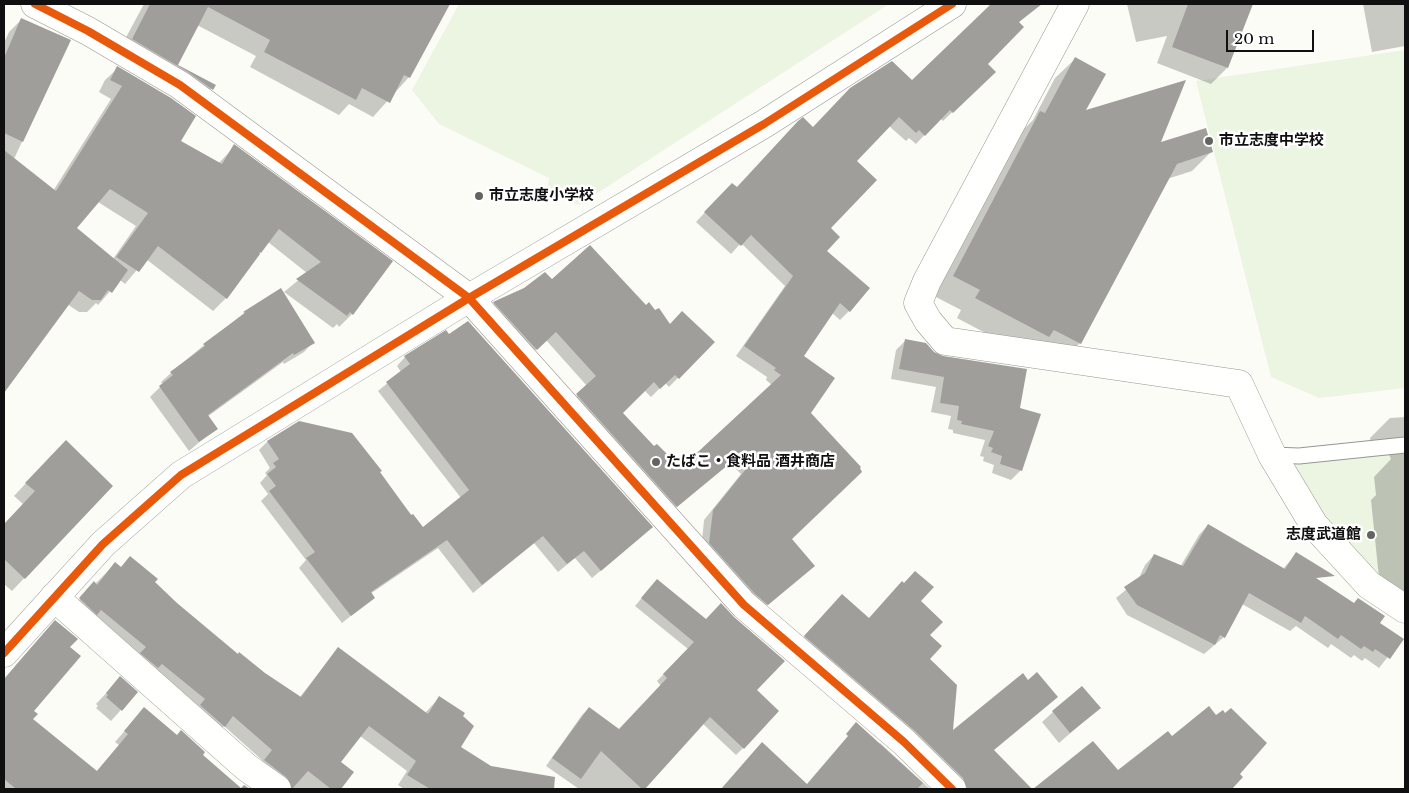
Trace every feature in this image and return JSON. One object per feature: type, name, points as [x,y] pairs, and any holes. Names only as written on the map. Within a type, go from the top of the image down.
[{"type":"street","points":[[35,4],[88,31],[180,85],[469,298],[744,605],[904,742],[952,789]]},
{"type":"street","points":[[4,652],[12,624],[54,597],[103,544],[181,475],[469,298],[764,124],[952,4]]},
{"type":"street","points":[[1075,4],[927,281],[918,304],[928,322],[945,341],[1239,384],[1272,455],[1314,525],[1369,585],[1405,609]]},
{"type":"street","points":[[54,597],[246,767],[277,789]]},
{"type":"lane","points":[[1272,455],[1299,456],[1405,445]]},
{"type":"green space","points":[[459,4],[889,4],[579,205],[547,193],[549,178],[439,124],[412,90]]},
{"type":"green space","points":[[1405,50],[1405,388],[1319,398],[1271,377],[1196,81]]},
{"type":"green space","name":"志度武道館","points":[[1405,446],[1405,599],[1357,557],[1319,513],[1285,460]]},
{"type":"building","points":[[150,4],[450,4],[410,78],[404,75],[390,103],[362,88],[356,100],[264,52],[270,40],[208,7],[178,65],[216,85],[213,90],[188,72],[132,39]]},
{"type":"building","points":[[991,4],[1042,4],[1019,22],[1024,27],[988,64],[996,72],[953,113],[950,110],[925,136],[919,130],[916,133],[899,117],[857,161],[877,180],[831,228],[840,237],[827,251],[870,288],[850,312],[840,303],[804,356],[835,378],[811,413],[861,467],[862,472],[792,539],[815,566],[768,605],[755,594],[709,543],[713,510],[750,464],[740,455],[677,507],[576,394],[596,376],[556,332],[537,350],[493,302],[524,288],[545,272],[552,279],[590,245],[646,305],[649,302],[655,310],[659,308],[670,324],[682,311],[715,342],[679,379],[675,375],[660,389],[654,382],[623,413],[654,446],[657,444],[678,465],[684,460],[686,463],[781,375],[774,370],[776,368],[744,346],[793,276],[751,235],[741,246],[704,212],[732,183],[737,187],[803,117],[813,127],[850,88],[892,61],[912,80]]},
{"type":"building","points":[[1188,4],[1253,4],[1228,68],[1172,47]]},
{"type":"building","points":[[21,18],[71,40],[23,142],[4,133],[4,58]]},
{"type":"building","points":[[1075,57],[1106,74],[1086,110],[1186,80],[1161,142],[1206,128],[1213,152],[1177,164],[1081,344],[1054,330],[1049,337],[975,298],[980,290],[953,276],[1040,111],[1045,113]]},
{"type":"building","points":[[117,66],[171,98],[196,116],[181,141],[222,164],[234,144],[393,261],[353,315],[350,312],[347,316],[296,279],[321,262],[279,229],[261,253],[259,252],[260,254],[227,299],[158,246],[139,272],[116,257],[148,213],[110,189],[77,228],[128,270],[112,293],[108,290],[101,300],[92,300],[79,291],[4,393],[4,150],[56,191],[122,86],[110,80]]},
{"type":"building","points":[[281,288],[315,343],[294,355],[293,353],[208,415],[218,429],[199,442],[159,386],[173,375],[170,372],[205,346],[203,344],[245,313],[243,312]]},
{"type":"building","points":[[468,321],[653,527],[601,571],[584,551],[567,564],[543,536],[482,585],[447,540],[371,592],[375,598],[351,616],[306,558],[315,552],[269,491],[276,486],[267,474],[276,467],[273,463],[279,459],[267,441],[299,421],[352,433],[382,471],[380,472],[411,515],[413,514],[423,527],[469,490],[386,382],[410,364],[404,356],[446,330],[449,334]]},
{"type":"building","points":[[905,339],[926,343],[934,352],[943,356],[1027,369],[1020,408],[1041,414],[1022,471],[1000,464],[1002,456],[991,452],[993,448],[988,446],[994,431],[961,424],[962,421],[957,420],[959,406],[940,403],[944,377],[899,369]]},
{"type":"building","points":[[66,440],[113,486],[25,579],[4,559],[4,524],[35,491],[25,483]]},
{"type":"building","points":[[1208,524],[1285,569],[1296,552],[1335,576],[1316,578],[1354,603],[1358,598],[1385,616],[1380,623],[1404,639],[1390,659],[1375,649],[1373,652],[1364,646],[1361,649],[1341,635],[1338,639],[1305,616],[1301,623],[1249,593],[1225,638],[1220,635],[1215,645],[1137,605],[1124,587],[1145,573],[1154,554],[1183,566]]},
{"type":"building","points":[[130,556],[158,579],[155,582],[177,603],[238,654],[239,652],[265,673],[301,697],[338,647],[428,714],[439,696],[465,713],[463,716],[474,726],[461,747],[491,766],[555,777],[554,789],[430,789],[407,775],[416,761],[369,726],[341,762],[354,772],[341,789],[331,789],[308,771],[292,789],[286,777],[264,760],[272,750],[233,716],[225,727],[200,705],[205,699],[162,664],[158,668],[140,653],[146,647],[101,610],[97,615],[79,598],[94,581],[97,585],[115,562],[121,567]]},
{"type":"building","points":[[915,571],[934,587],[921,601],[943,622],[930,635],[942,646],[930,659],[957,685],[953,730],[1023,673],[1028,680],[1037,672],[1058,697],[994,750],[1032,789],[967,789],[963,778],[915,731],[804,636],[842,594],[869,618],[902,581],[904,583]]},
{"type":"building","points":[[657,579],[706,619],[721,603],[734,617],[785,661],[757,690],[779,711],[744,749],[710,717],[645,789],[642,789],[601,751],[581,779],[552,758],[589,707],[619,729],[667,678],[663,674],[694,642],[641,598]]},
{"type":"building","points":[[55,620],[78,639],[70,647],[81,656],[34,711],[38,714],[33,719],[97,771],[128,734],[124,731],[144,707],[177,735],[181,730],[205,752],[203,755],[241,788],[244,785],[250,789],[16,789],[4,779],[4,679]]},
{"type":"building","points":[[120,676],[138,692],[122,711],[106,697],[108,695],[106,693]]},
{"type":"building","points":[[1082,686],[1101,708],[1070,733],[1052,711]]},
{"type":"building","points":[[1209,706],[1216,715],[1223,710],[1225,713],[1231,708],[1267,743],[1240,774],[1243,777],[1232,789],[1033,789],[1093,741],[1118,770],[1168,731],[1172,736]]},
{"type":"building","points":[[856,722],[923,783],[917,789],[721,789],[762,742],[807,784],[848,736],[846,734]]},
{"type":"cycle path","points":[[35,4],[88,31],[180,85],[469,298],[744,605],[904,742],[952,789]]},
{"type":"cycle path","points":[[4,653],[103,544],[181,475],[469,298],[764,124],[952,4]]},
{"type":"place","name":"市立志度中学校","points":[[1209,141]]},
{"type":"place","name":"市立志度小学校","points":[[479,196]]},
{"type":"place","name":"たばこ・食料品 酒井商店","points":[[656,462]]},
{"type":"place","name":"志度武道館","points":[[1371,535]]}]
